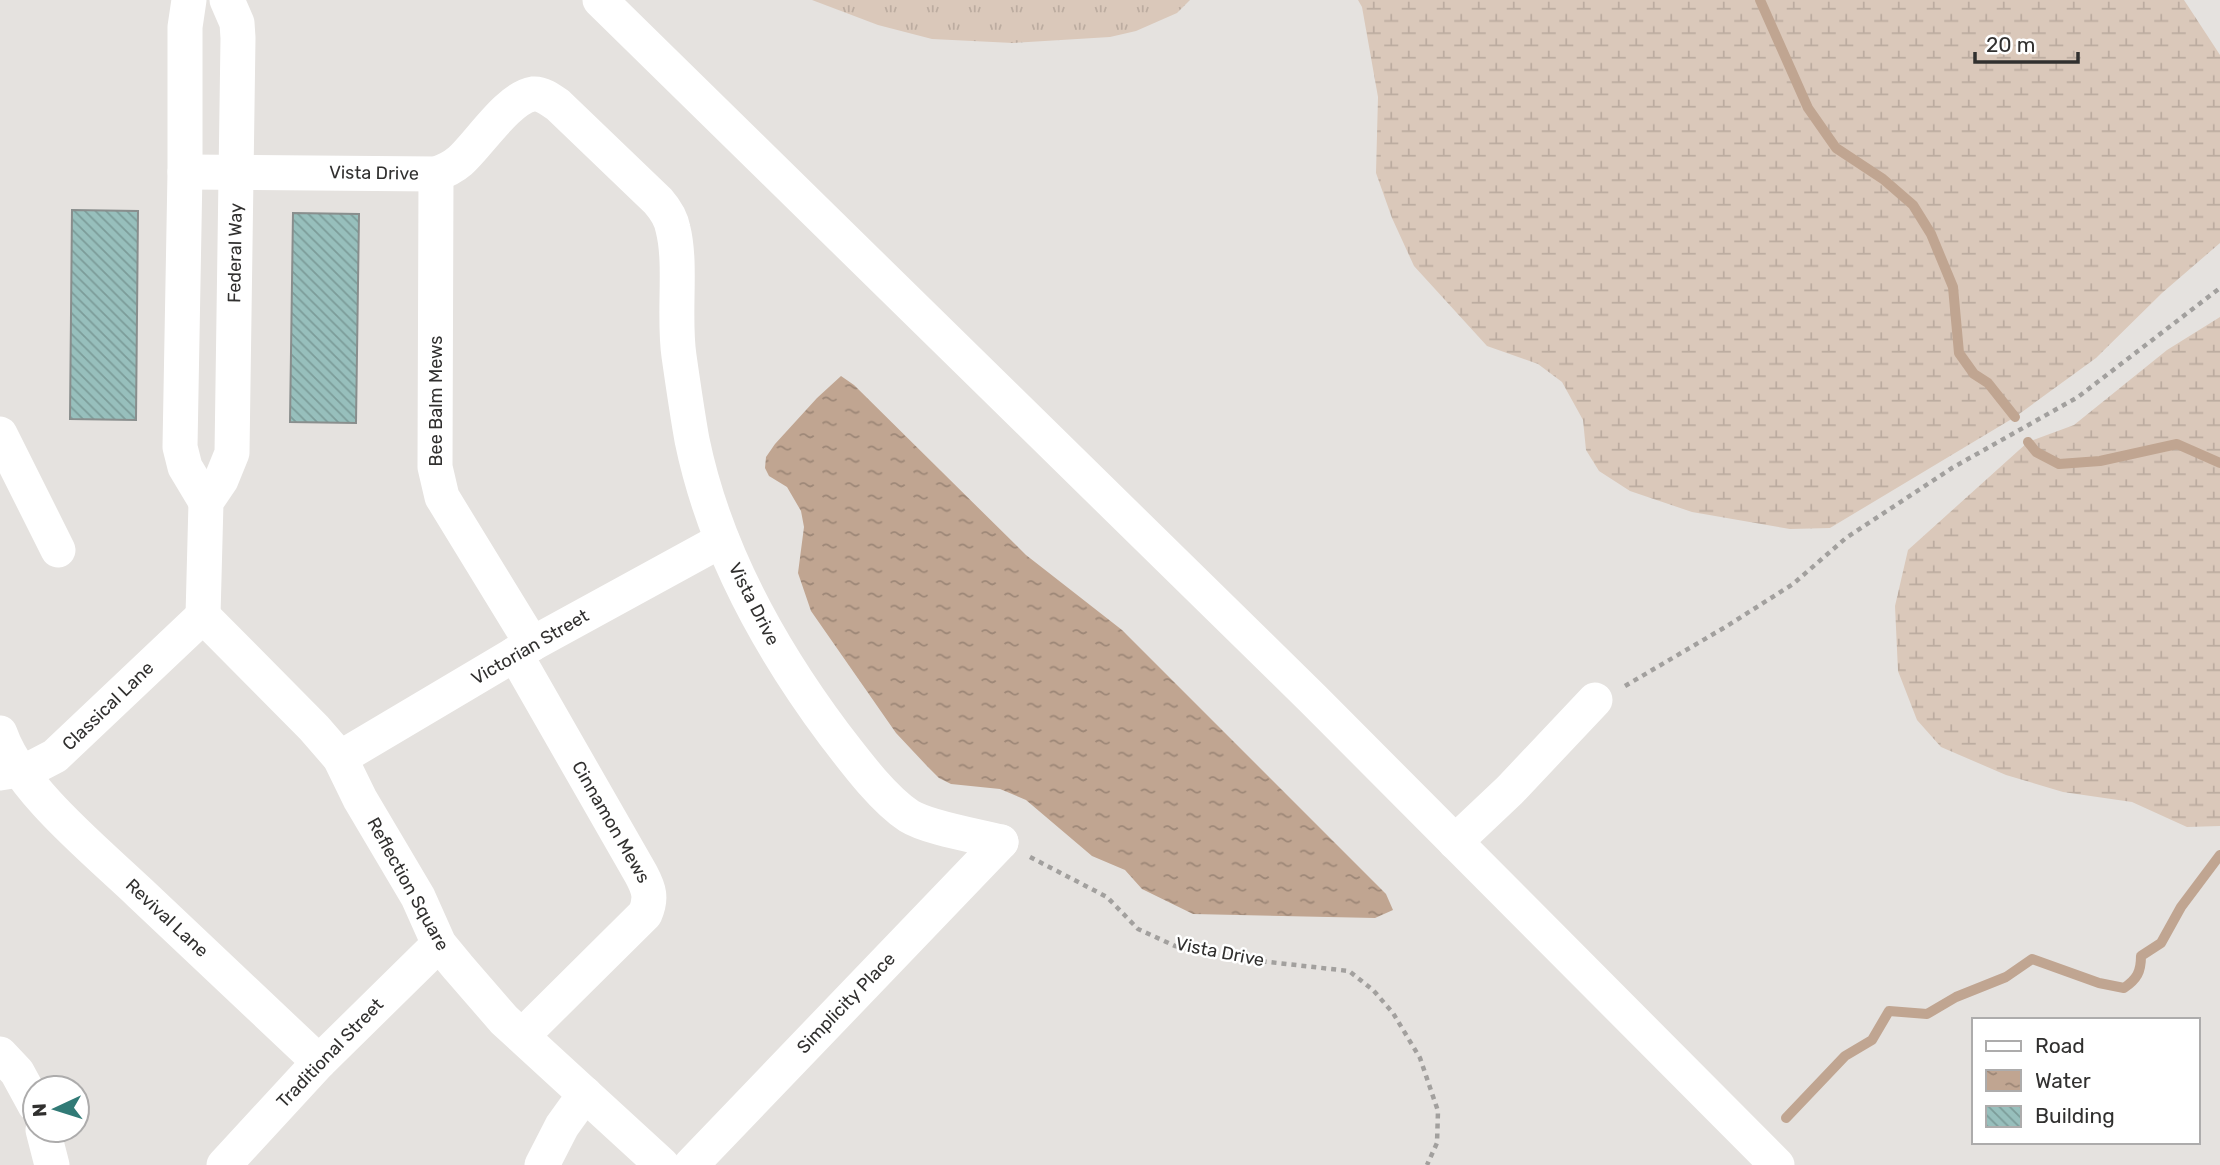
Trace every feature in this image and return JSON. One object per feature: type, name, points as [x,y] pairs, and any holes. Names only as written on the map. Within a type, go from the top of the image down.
[{"type":"street","points":[[189,0],[185,27],[180,447],[185,467],[206,502]]},
{"type":"street","name":"Federal Way","points":[[202,616],[206,502],[232,453],[238,38],[237,23],[227,0]]},
{"type":"street","points":[[600,0],[1305,690],[1777,1165]]},
{"type":"street","name":"Vista Drive","points":[[185,172],[436,174],[460,161],[512,106],[532,94],[548,98],[564,110],[666,211],[674,230],[678,352],[692,442],[722,540],[753,606],[796,682],[849,754],[911,817],[1001,842]]},
{"type":"street","name":"Bee Balm Mews","points":[[436,174],[435,467],[442,497],[523,649]]},
{"type":"street","points":[[0,434],[58,551]]},
{"type":"street","name":"Victorian Street","points":[[340,758],[523,649],[722,540]]},
{"type":"street","name":"Reflection Square","points":[[202,616],[314,728],[340,758],[360,799],[418,897],[439,944],[522,1036],[662,1165]]},
{"type":"street","name":"Classical Lane","points":[[10,771],[32,768],[55,757],[202,616]]},
{"type":"street","name":"Cinnamon Mews","points":[[522,1036],[645,914],[650,902],[649,889],[523,649]]},
{"type":"street","points":[[1455,842],[1510,790],[1595,700]]},
{"type":"street","name":"Revival Lane","points":[[0,733],[10,771],[319,1062]]},
{"type":"street","name":"Simplicity Place","points":[[691,1165],[1001,842]]},
{"type":"street","name":"Traditional Street","points":[[224,1165],[319,1062],[439,944]]},
{"type":"street","points":[[0,1054],[21,1079]]},
{"type":"street","points":[[542,1165],[562,1126],[585,1094]]},
{"type":"street","points":[[47,1144],[52,1165]]},
{"type":"path","points":[[1595,700],[1638,680],[1727,626],[1793,584],[1846,538],[1941,475],[2078,397],[2220,288]]},
{"type":"path","name":"Vista Drive","points":[[1001,842],[1107,898],[1138,929],[1175,946],[1242,959],[1349,971],[1373,990],[1393,1013],[1420,1058],[1438,1111],[1437,1143],[1427,1165]]},
{"type":"green space","points":[[812,0],[1190,0],[1177,13],[1136,31],[1110,37],[1013,43],[932,39],[878,25]]},
{"type":"green space","points":[[1358,0],[2184,0],[2220,55],[2220,243],[2162,293],[2096,358],[2015,417],[1830,528],[1790,529],[1692,512],[1630,491],[1599,471],[1586,450],[1583,420],[1562,382],[1538,364],[1487,346],[1414,266],[1392,218],[1376,173],[1378,97],[1362,7]]},
{"type":"green space","points":[[2220,317],[2220,826],[2187,827],[2132,802],[2063,792],[2006,775],[1941,747],[1917,720],[1898,671],[1895,606],[1908,550],[2028,442],[2074,425],[2167,350]]},
{"type":"water","points":[[841,376],[854,385],[1026,555],[1122,630],[1386,894],[1393,910],[1375,918],[1193,914],[1142,889],[1125,870],[1092,856],[1026,800],[1000,789],[951,784],[939,778],[896,733],[811,611],[798,573],[804,527],[801,511],[787,487],[769,476],[765,468],[766,457],[775,444]]},
{"type":"building","points":[[72,210],[138,211],[136,420],[70,419]]},
{"type":"building","points":[[293,213],[359,214],[356,423],[290,422]]},
{"type":"waterway","points":[[1760,0],[1808,108],[1836,148],[1883,179],[1913,205],[1931,234],[1953,287],[1959,353],[1974,374],[1988,383],[2015,417]]},
{"type":"waterway","points":[[2028,442],[2036,452],[2059,464],[2100,461],[2177,444],[2220,463]]},
{"type":"waterway","points":[[1786,1118],[1845,1056],[1872,1040],[1889,1011],[1927,1014],[1956,997],[2006,977],[2032,959],[2099,983],[2124,988],[2137,975],[2141,956],[2161,943],[2181,907],[2220,855]]}]
